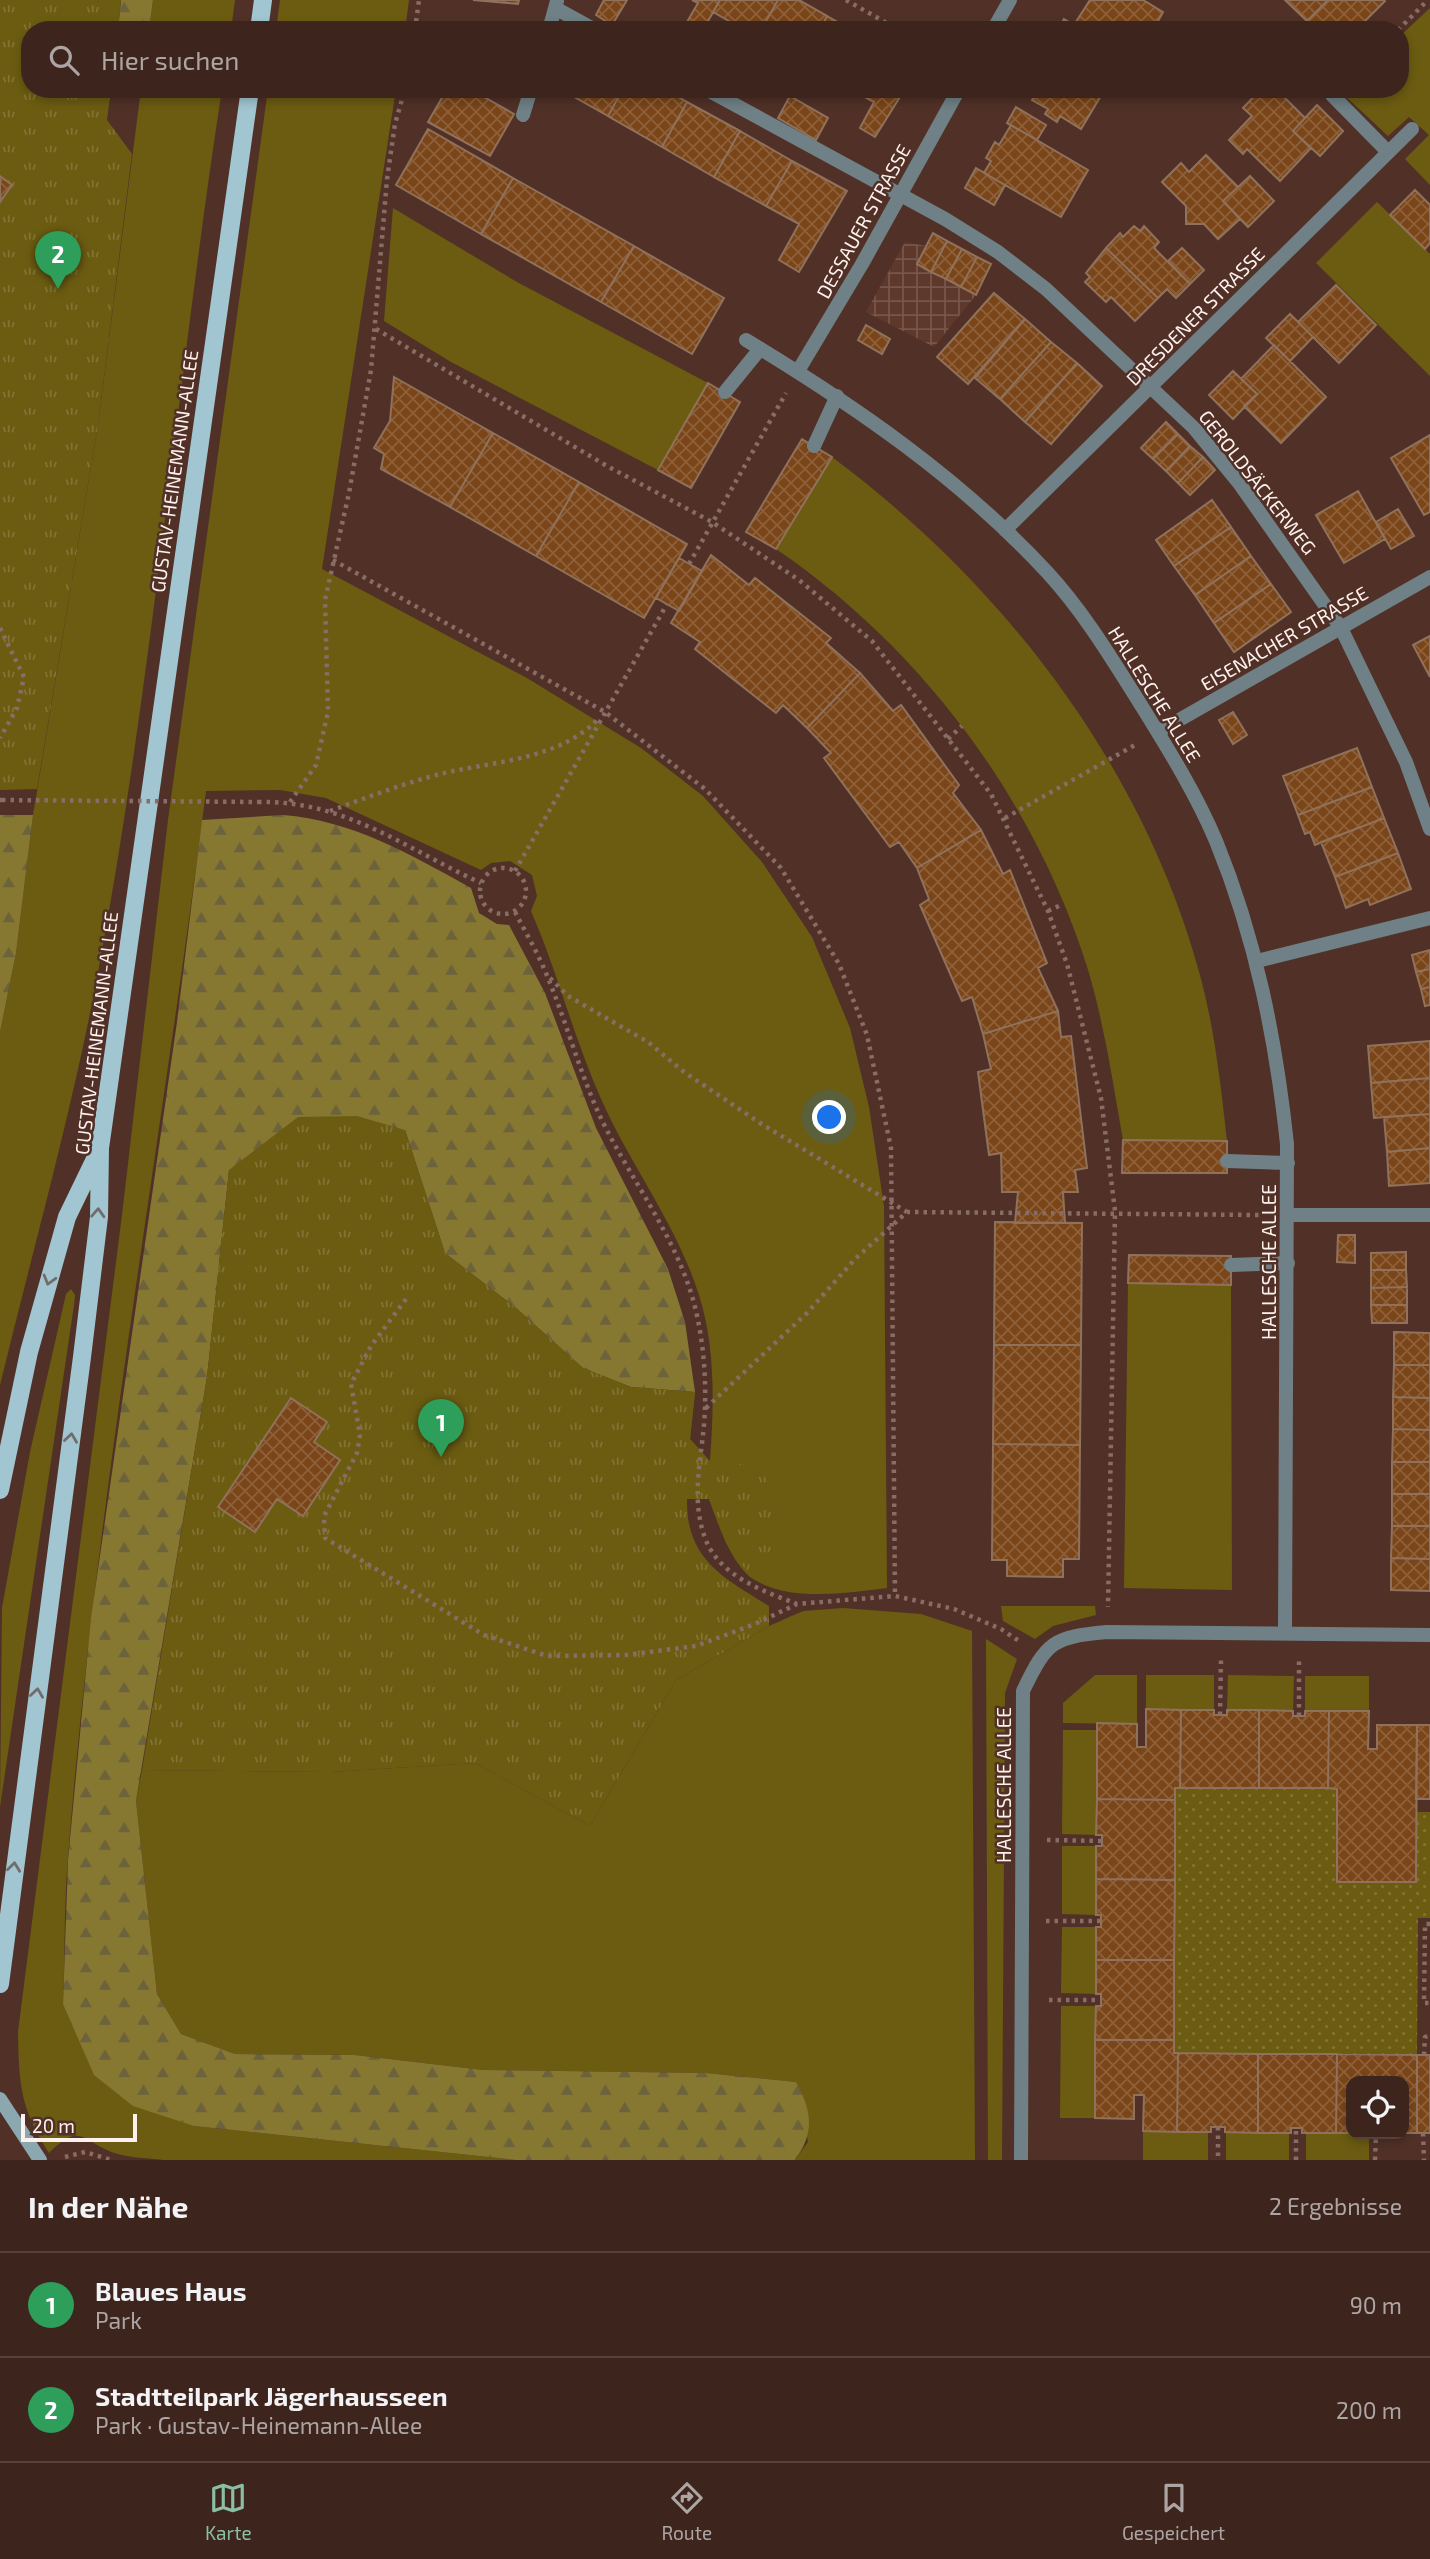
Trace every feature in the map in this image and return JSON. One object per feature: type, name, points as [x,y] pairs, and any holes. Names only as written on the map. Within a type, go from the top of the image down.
[{"type":"main road","points":[[260,21],[263,0]]},
{"type":"main road","name":"GUSTAV-HEINEMANN-ALLEE","points":[[0,1984],[99,1217],[100,1148],[249,98]]},
{"type":"main road","points":[[0,1490],[29,1352],[67,1217],[100,1148]]},
{"type":"main road","points":[[0,2099],[40,2160]]},
{"type":"street","points":[[998,21],[1010,0]]},
{"type":"street","points":[[551,21],[556,4],[582,21]]},
{"type":"street","points":[[523,115],[528,98]]},
{"type":"street","name":"GEROLDSÄCKERWEG","points":[[723,98],[900,194],[977,239],[1027,274],[1152,385],[1194,428],[1239,483],[1341,628],[1406,762],[1430,829]]},
{"type":"street","name":"DESSAUER STRASSE","points":[[798,371],[954,98]]},
{"type":"street","points":[[1335,98],[1388,152]]},
{"type":"street","name":"DRESDENER STRASSE","points":[[1005,530],[1412,129]]},
{"type":"street","name":"HALLESCHE ALLEE","points":[[746,340],[837,396],[906,444],[1005,530],[1048,573],[1084,619],[1158,732],[1215,840],[1257,961],[1280,1080],[1288,1163],[1292,1632],[1107,1632],[1065,1636],[1040,1656],[1023,1691],[1021,2160]]},
{"type":"street","points":[[725,392],[760,349]]},
{"type":"street","points":[[814,446],[837,396]]},
{"type":"street","name":"EISENACHER STRASSE","points":[[1158,732],[1430,577]]},
{"type":"street","points":[[1257,961],[1430,918]]},
{"type":"street","points":[[1227,1161],[1288,1163]]},
{"type":"street","points":[[1289,1215],[1430,1215]]},
{"type":"street","points":[[1231,1265],[1288,1264]]},
{"type":"street","points":[[1292,1632],[1430,1635]]},
{"type":"path","points":[[416,21],[419,0]]},
{"type":"path","points":[[846,0],[883,21]]},
{"type":"path","points":[[1407,21],[1428,0]]},
{"type":"path","points":[[290,802],[316,765],[328,712],[325,600],[349,493],[376,329],[387,179],[395,124],[402,98]]},
{"type":"path","points":[[376,329],[607,466],[712,522],[799,580],[872,641],[992,794],[1048,911],[1067,964],[1101,1098],[1115,1211],[1107,1632]]},
{"type":"path","points":[[690,564],[798,371]]},
{"type":"path","points":[[333,560],[605,712],[705,789],[740,822],[781,869],[839,964],[867,1035],[891,1148],[895,1596]]},
{"type":"path","points":[[515,871],[667,604]]},
{"type":"path","points":[[0,628],[24,677],[17,708],[0,738]]},
{"type":"path","points":[[330,811],[437,775],[533,756],[587,732],[605,712]]},
{"type":"path","points":[[948,738],[962,726]]},
{"type":"path","points":[[1005,818],[1121,753]]},
{"type":"path","points":[[1,800],[290,802],[330,811],[408,843],[481,883]]},
{"type":"path","points":[[495,869],[515,871],[524,881],[526,895],[515,912],[496,914],[482,901],[481,883],[495,869]]},
{"type":"path","points":[[1048,911],[1063,904]]},
{"type":"path","points":[[515,912],[547,975],[599,1114],[681,1267],[695,1306],[703,1354],[705,1408],[697,1482],[698,1513],[706,1541],[727,1569],[757,1589],[797,1604]]},
{"type":"path","points":[[547,975],[568,996],[648,1042],[684,1072],[760,1123],[907,1212]]},
{"type":"path","points":[[705,1408],[807,1313],[855,1259],[907,1212],[1115,1211],[1289,1215]]},
{"type":"path","points":[[406,1299],[371,1346],[351,1384],[360,1435],[357,1453],[324,1516],[325,1538],[484,1635],[547,1656],[626,1655],[696,1646],[755,1624],[797,1604],[895,1596],[954,1609],[1001,1629],[1040,1656]]},
{"type":"path","points":[[1292,1632],[1299,1716]]},
{"type":"path","points":[[1220,1715],[1221,1633]]},
{"type":"path","points":[[1022,1840],[1102,1841]]},
{"type":"path","points":[[1022,1920],[1101,1921]]},
{"type":"path","points":[[1430,1924],[1425,1924],[1424,2003],[1430,2003]]},
{"type":"path","points":[[1021,2000],[1101,2000]]},
{"type":"path","points":[[1424,2055],[1426,2037],[1430,2035]]},
{"type":"path","points":[[1218,2127],[1218,2160]]},
{"type":"path","points":[[1296,2127],[1296,2160]]},
{"type":"path","points":[[1423,2133],[1424,2160]]},
{"type":"path","points":[[1375,2160],[1376,2139]]},
{"type":"path","points":[[61,2160],[69,2153],[85,2152],[111,2160]]},
{"type":"shaded area","points":[[933,233],[991,264],[976,295],[934,347],[866,312],[905,242],[926,246]]},
{"type":"green space","points":[[0,0],[121,0],[119,21],[21,21],[21,98],[110,98],[107,120],[132,154],[98,425],[37,789],[0,790]]},
{"type":"green space","points":[[121,0],[153,0],[150,21],[119,21]]},
{"type":"green space","points":[[153,0],[235,0],[232,21],[150,21]]},
{"type":"green space","points":[[280,0],[409,0],[406,21],[277,21]]},
{"type":"green space","points":[[1430,8],[1430,185],[1405,159],[1429,135],[1409,117],[1388,136],[1347,98],[1409,98],[1409,28]]},
{"type":"green space","points":[[140,98],[221,98],[191,308],[150,638],[118,858],[77,1072],[0,1385],[0,1032],[16,953],[33,815],[98,425]]},
{"type":"green space","points":[[267,98],[395,98],[322,569],[527,678],[641,748],[703,796],[762,862],[812,937],[850,1028],[869,1107],[884,1206],[887,1588],[800,1593],[783,1591],[753,1579],[738,1564],[709,1499],[684,1498],[559,1408],[695,1392],[690,1439],[710,1461],[713,1397],[711,1354],[698,1292],[678,1243],[614,1125],[592,1078],[531,911],[537,896],[532,875],[510,861],[491,863],[481,870],[326,798],[280,790],[206,791],[95,1589],[68,1857],[63,2004],[194,2126],[516,2160],[163,2160],[118,2154],[76,2136],[69,2137],[49,2153],[32,2122],[23,2095],[18,2032],[122,1215],[168,820]]},
{"type":"green space","points":[[1377,202],[1430,254],[1430,376],[1316,263]]},
{"type":"green space","points":[[393,208],[517,282],[708,383],[658,470],[451,362],[384,321]]},
{"type":"green space","points":[[832,457],[895,508],[955,563],[1010,623],[1060,687],[1105,755],[1144,827],[1176,901],[1201,979],[1214,1039],[1227,1141],[1123,1140],[1104,1035],[1089,973],[1067,910],[1039,849],[1006,791],[968,735],[926,682],[880,634],[830,589],[776,549]]},
{"type":"green space","points":[[0,815],[33,815],[16,953],[0,1032]]},
{"type":"green space","points":[[283,815],[333,824],[404,852],[471,888],[479,913],[497,924],[509,925],[545,993],[596,1128],[668,1269],[685,1322],[695,1392],[631,1387],[583,1368],[516,1308],[445,1253],[405,1130],[229,1170],[207,1377],[136,1801],[157,1994],[181,2034],[235,2054],[355,2055],[483,2070],[706,2073],[796,2082],[805,2102],[809,2121],[806,2140],[795,2160],[516,2160],[194,2126],[133,2106],[94,2075],[63,2004],[68,1860],[91,1618],[177,1022],[202,820]]},
{"type":"green space","points":[[357,1116],[405,1130],[445,1253],[516,1308],[583,1368],[631,1387],[695,1392],[690,1439],[710,1462],[738,1463],[757,1470],[766,1479],[776,1500],[776,1535],[766,1558],[752,1578],[726,1543],[709,1499],[687,1499],[688,1520],[700,1552],[722,1575],[769,1606],[769,1626],[676,1680],[590,1826],[475,1763],[330,1772],[142,1770],[207,1377],[229,1170],[298,1117]]},
{"type":"green space","points":[[1128,1283],[1231,1285],[1232,1590],[1124,1588]]},
{"type":"green space","points":[[71,1289],[75,1295],[74,1305],[0,1807],[2,1608],[30,1452],[66,1294]]},
{"type":"green space","points":[[1001,1606],[1095,1606],[1096,1615],[1053,1626],[1035,1639],[1003,1621]]},
{"type":"green space","points":[[843,1608],[921,1614],[972,1631],[975,2160],[795,2160],[808,2142],[796,2082],[706,2073],[483,2070],[355,2055],[235,2054],[181,2034],[157,1994],[136,1801],[142,1770],[330,1772],[475,1763],[590,1826],[676,1680],[769,1626],[803,1611]]},
{"type":"green space","points":[[986,1639],[1017,1659],[1005,1693],[1002,2160],[988,2160]]},
{"type":"green space","points":[[1095,1675],[1137,1675],[1137,1724],[1063,1723],[1063,1703]]},
{"type":"green space","points":[[1146,1675],[1214,1675],[1214,1710],[1146,1709]]},
{"type":"green space","points":[[1228,1675],[1294,1676],[1293,1711],[1227,1710]]},
{"type":"green space","points":[[1305,1676],[1369,1676],[1369,1711],[1305,1711]]},
{"type":"green space","points":[[1063,1730],[1097,1730],[1096,1835],[1062,1834]]},
{"type":"green space","points":[[1175,1788],[1337,1789],[1337,1882],[1416,1882],[1416,1812],[1430,1812],[1430,1918],[1418,1918],[1417,2055],[1174,2053]]},
{"type":"green space","points":[[1062,1846],[1096,1846],[1096,1915],[1062,1914]]},
{"type":"green space","points":[[1062,1927],[1096,1927],[1096,1994],[1061,1993]]},
{"type":"green space","points":[[1061,2006],[1096,2006],[1095,2118],[1060,2118]]},
{"type":"green space","points":[[1143,2131],[1208,2132],[1208,2160],[1143,2160]]},
{"type":"green space","points":[[1226,2132],[1289,2133],[1289,2160],[1226,2160]]},
{"type":"green space","points":[[1306,2133],[1346,2134],[1346,2139],[1369,2139],[1369,2160],[1306,2160]]},
{"type":"building","points":[[473,0],[519,0],[518,4]]},
{"type":"building","points":[[604,0],[627,0],[614,21],[606,21],[596,15]]},
{"type":"building","points":[[692,0],[720,0],[708,21],[688,21],[698,3]]},
{"type":"building","points":[[720,0],[778,0],[766,21],[729,21],[713,12]]},
{"type":"building","points":[[778,0],[799,0],[827,16],[824,21],[766,21]]},
{"type":"building","points":[[1090,0],[1143,0],[1163,12],[1158,21],[1077,21]]},
{"type":"building","points":[[1285,0],[1328,0],[1307,21]]},
{"type":"building","points":[[1328,0],[1385,1],[1365,21],[1307,21]]},
{"type":"building","points":[[442,98],[486,98],[514,114],[490,156],[428,122]]},
{"type":"building","points":[[576,98],[618,98],[608,116]]},
{"type":"building","points":[[618,98],[680,98],[687,102],[662,147],[608,116]]},
{"type":"building","points":[[789,98],[793,98],[828,118],[816,140],[778,118]]},
{"type":"building","points":[[867,98],[899,98],[875,137],[860,128],[874,102]]},
{"type":"building","points":[[1100,98],[1081,129],[1060,116],[1057,122],[1045,114],[1048,109],[1032,100]]},
{"type":"building","points":[[1252,98],[1285,98],[1305,118],[1293,131],[1311,148],[1280,181],[1247,149],[1243,154],[1229,140],[1252,116],[1243,108]]},
{"type":"building","points":[[687,102],[740,131],[714,177],[662,147]]},
{"type":"building","points":[[1317,105],[1343,131],[1320,156],[1293,131]]},
{"type":"building","points":[[1016,107],[1046,125],[1037,140],[1007,123]]},
{"type":"building","points":[[1011,125],[1088,170],[1061,217],[984,173],[991,161],[986,158],[995,142],[999,145]]},
{"type":"building","points":[[428,129],[513,178],[481,234],[396,185]]},
{"type":"building","points":[[740,131],[792,161],[766,206],[714,177]]},
{"type":"building","points":[[1206,155],[1238,187],[1223,201],[1240,219],[1218,239],[1204,224],[1186,224],[1186,206],[1162,182],[1181,163],[1189,172]]},
{"type":"building","points":[[792,161],[847,191],[799,272],[779,260],[799,224],[766,206]]},
{"type":"building","points":[[976,168],[1005,185],[994,205],[965,188]]},
{"type":"building","points":[[0,176],[12,185],[0,202]]},
{"type":"building","points":[[1250,176],[1274,201],[1248,227],[1223,201]]},
{"type":"building","points":[[513,178],[634,246],[601,302],[481,234]]},
{"type":"building","points":[[1415,190],[1430,205],[1430,243],[1425,249],[1390,215]]},
{"type":"building","points":[[1134,226],[1140,231],[1144,226],[1159,242],[1154,248],[1190,284],[1176,298],[1167,289],[1158,298],[1106,248],[1120,233],[1123,237]]},
{"type":"building","points":[[933,233],[947,241],[931,272],[917,264]]},
{"type":"building","points":[[947,241],[962,249],[946,279],[931,272]]},
{"type":"building","points":[[634,246],[724,298],[692,354],[601,302]]},
{"type":"building","points":[[1106,248],[1158,298],[1135,321],[1111,297],[1106,302],[1085,282],[1090,277],[1086,273]]},
{"type":"building","points":[[1182,248],[1204,270],[1190,284],[1168,261]]},
{"type":"building","points":[[962,249],[977,257],[961,287],[946,279]]},
{"type":"building","points":[[977,257],[991,264],[976,295],[961,287]]},
{"type":"building","points":[[1336,285],[1376,325],[1339,363],[1298,322]]},
{"type":"building","points":[[994,293],[1025,319],[968,384],[937,357]]},
{"type":"building","points":[[1290,314],[1313,337],[1290,361],[1266,338]]},
{"type":"building","points":[[1025,319],[1051,342],[1000,399],[975,378]]},
{"type":"building","points":[[866,325],[890,339],[882,354],[858,340]]},
{"type":"building","points":[[1051,342],[1077,363],[1025,422],[1000,399]]},
{"type":"building","points":[[1274,345],[1326,397],[1281,443],[1244,406],[1257,394],[1241,379]]},
{"type":"building","points":[[1077,363],[1102,386],[1051,444],[1025,422]]},
{"type":"building","points":[[1233,371],[1257,394],[1233,419],[1209,395]]},
{"type":"building","points":[[394,377],[493,433],[450,507],[381,469],[384,454],[374,448],[390,421]]},
{"type":"building","points":[[708,383],[740,402],[691,488],[658,470]]},
{"type":"building","points":[[1166,422],[1178,434],[1153,459],[1141,448]]},
{"type":"building","points":[[493,433],[579,482],[536,556],[450,507]]},
{"type":"building","points":[[1178,434],[1190,446],[1166,471],[1153,459]]},
{"type":"building","points":[[1430,435],[1430,512],[1424,515],[1391,458]]},
{"type":"building","points":[[802,439],[832,457],[776,549],[746,532]]},
{"type":"building","points":[[1190,446],[1203,457],[1178,483],[1166,471]]},
{"type":"building","points":[[1203,457],[1215,470],[1190,495],[1178,483]]},
{"type":"building","points":[[579,482],[687,544],[644,618],[536,556]]},
{"type":"building","points":[[1358,491],[1385,539],[1344,563],[1316,515]]},
{"type":"building","points":[[1212,500],[1231,527],[1174,566],[1156,540]]},
{"type":"building","points":[[1398,509],[1414,536],[1391,549],[1376,522]]},
{"type":"building","points":[[1231,527],[1251,556],[1195,595],[1174,566]]},
{"type":"building","points":[[711,555],[749,585],[755,578],[831,638],[826,643],[860,673],[807,728],[783,705],[776,713],[695,649],[700,642],[671,623]]},
{"type":"building","points":[[1251,556],[1271,584],[1214,623],[1195,595]]},
{"type":"building","points":[[679,558],[702,571],[679,611],[656,598]]},
{"type":"building","points":[[1271,584],[1291,612],[1234,652],[1214,623]]},
{"type":"building","points":[[1430,636],[1430,677],[1413,645]]},
{"type":"building","points":[[860,673],[893,711],[901,705],[959,785],[953,793],[981,830],[917,868],[899,842],[890,847],[824,758],[831,753],[807,728]]},
{"type":"building","points":[[1233,712],[1247,735],[1233,744],[1219,720]]},
{"type":"building","points":[[1357,748],[1372,787],[1298,815],[1283,776]]},
{"type":"building","points":[[1372,787],[1384,818],[1315,845],[1310,832],[1305,834],[1298,815]]},
{"type":"building","points":[[1384,818],[1398,853],[1335,877],[1321,842]]},
{"type":"building","points":[[981,830],[1003,874],[1010,870],[1047,963],[1038,968],[1058,1011],[983,1034],[972,997],[962,1001],[920,905],[929,899],[917,868]]},
{"type":"building","points":[[1398,853],[1411,889],[1370,905],[1368,899],[1346,908],[1335,877]]},
{"type":"building","points":[[1430,950],[1430,969],[1416,972],[1412,955]]},
{"type":"building","points":[[1430,969],[1430,987],[1421,989],[1416,972]]},
{"type":"building","points":[[1430,987],[1430,1005],[1425,1006],[1421,989]]},
{"type":"building","points":[[1058,1011],[1061,1037],[1071,1036],[1087,1168],[1075,1170],[1078,1192],[1063,1192],[1065,1223],[1015,1223],[1018,1192],[1002,1192],[1001,1153],[989,1155],[978,1072],[991,1069],[983,1034]]},
{"type":"building","points":[[1430,1041],[1430,1078],[1371,1083],[1368,1046]]},
{"type":"building","points":[[1430,1078],[1430,1114],[1374,1118],[1371,1083]]},
{"type":"building","points":[[1430,1114],[1430,1148],[1387,1152],[1384,1117]]},
{"type":"building","points":[[1123,1140],[1227,1141],[1227,1173],[1122,1173]]},
{"type":"building","points":[[1430,1148],[1430,1183],[1389,1186],[1387,1152]]},
{"type":"building","points":[[995,1222],[1082,1223],[1081,1345],[994,1345]]},
{"type":"building","points":[[1338,1235],[1355,1235],[1355,1263],[1337,1262]]},
{"type":"building","points":[[1406,1252],[1406,1270],[1371,1270],[1371,1253]]},
{"type":"building","points":[[1129,1255],[1231,1256],[1231,1285],[1128,1283]]},
{"type":"building","points":[[1371,1270],[1406,1270],[1407,1287],[1371,1288]]},
{"type":"building","points":[[1407,1287],[1407,1305],[1371,1305],[1371,1288]]},
{"type":"building","points":[[1371,1305],[1407,1305],[1407,1323],[1372,1323]]},
{"type":"building","points":[[1394,1332],[1430,1333],[1430,1365],[1394,1365]]},
{"type":"building","points":[[994,1345],[1081,1345],[1080,1445],[993,1444]]},
{"type":"building","points":[[1394,1365],[1430,1365],[1430,1398],[1393,1397]]},
{"type":"building","points":[[1393,1397],[1430,1398],[1430,1430],[1393,1429]]},
{"type":"building","points":[[291,1398],[327,1422],[314,1442],[340,1460],[303,1516],[277,1499],[255,1532],[218,1507]]},
{"type":"building","points":[[1393,1429],[1430,1430],[1430,1462],[1392,1462]]},
{"type":"building","points":[[993,1444],[1080,1445],[1079,1559],[1063,1559],[1063,1577],[1007,1576],[1007,1560],[992,1560]]},
{"type":"building","points":[[1392,1462],[1430,1462],[1430,1494],[1392,1494]]},
{"type":"building","points":[[1392,1494],[1430,1494],[1430,1526],[1392,1526]]},
{"type":"building","points":[[1392,1526],[1430,1526],[1430,1559],[1391,1558]]},
{"type":"building","points":[[1391,1558],[1430,1559],[1430,1591],[1391,1590]]},
{"type":"building","points":[[1146,1709],[1181,1710],[1180,1788],[1175,1788],[1175,1800],[1097,1799],[1097,1723],[1137,1724],[1137,1747],[1146,1747]]},
{"type":"building","points":[[1181,1710],[1214,1710],[1214,1715],[1227,1715],[1227,1710],[1259,1710],[1259,1788],[1180,1788]]},
{"type":"building","points":[[1259,1710],[1293,1711],[1293,1716],[1305,1716],[1305,1711],[1329,1711],[1328,1788],[1259,1788]]},
{"type":"building","points":[[1329,1711],[1369,1711],[1368,1749],[1377,1749],[1377,1725],[1417,1725],[1416,1882],[1337,1882],[1337,1789],[1328,1788]]},
{"type":"building","points":[[1417,1725],[1430,1725],[1430,1799],[1416,1799]]},
{"type":"building","points":[[1097,1799],[1175,1800],[1175,1880],[1096,1879],[1096,1846],[1102,1846],[1102,1835],[1096,1835]]},
{"type":"building","points":[[1096,1879],[1175,1880],[1174,1960],[1096,1960],[1096,1927],[1101,1927],[1101,1915],[1096,1915]]},
{"type":"building","points":[[1096,1960],[1174,1960],[1174,2040],[1095,2040],[1096,2006],[1101,2006],[1101,1994],[1096,1994]]},
{"type":"building","points":[[1095,2040],[1174,2040],[1174,2053],[1178,2053],[1177,2132],[1143,2131],[1144,2095],[1134,2095],[1134,2119],[1095,2118]]},
{"type":"building","points":[[1178,2053],[1258,2054],[1258,2133],[1225,2132],[1225,2127],[1211,2127],[1211,2132],[1177,2132]]},
{"type":"building","points":[[1258,2054],[1337,2054],[1336,2133],[1302,2133],[1302,2128],[1291,2128],[1291,2133],[1258,2133]]},
{"type":"building","points":[[1337,2054],[1417,2055],[1417,2133],[1409,2133],[1409,2076],[1346,2076],[1346,2133],[1336,2133]]},
{"type":"building","points":[[1417,2055],[1430,2055],[1430,2133],[1417,2133]]},
{"type":"place","name":"Stadtteilpark Jägerhausseen","points":[[58,289]]},
{"type":"place","name":"Blaues Haus","points":[[441,1457]]}]
